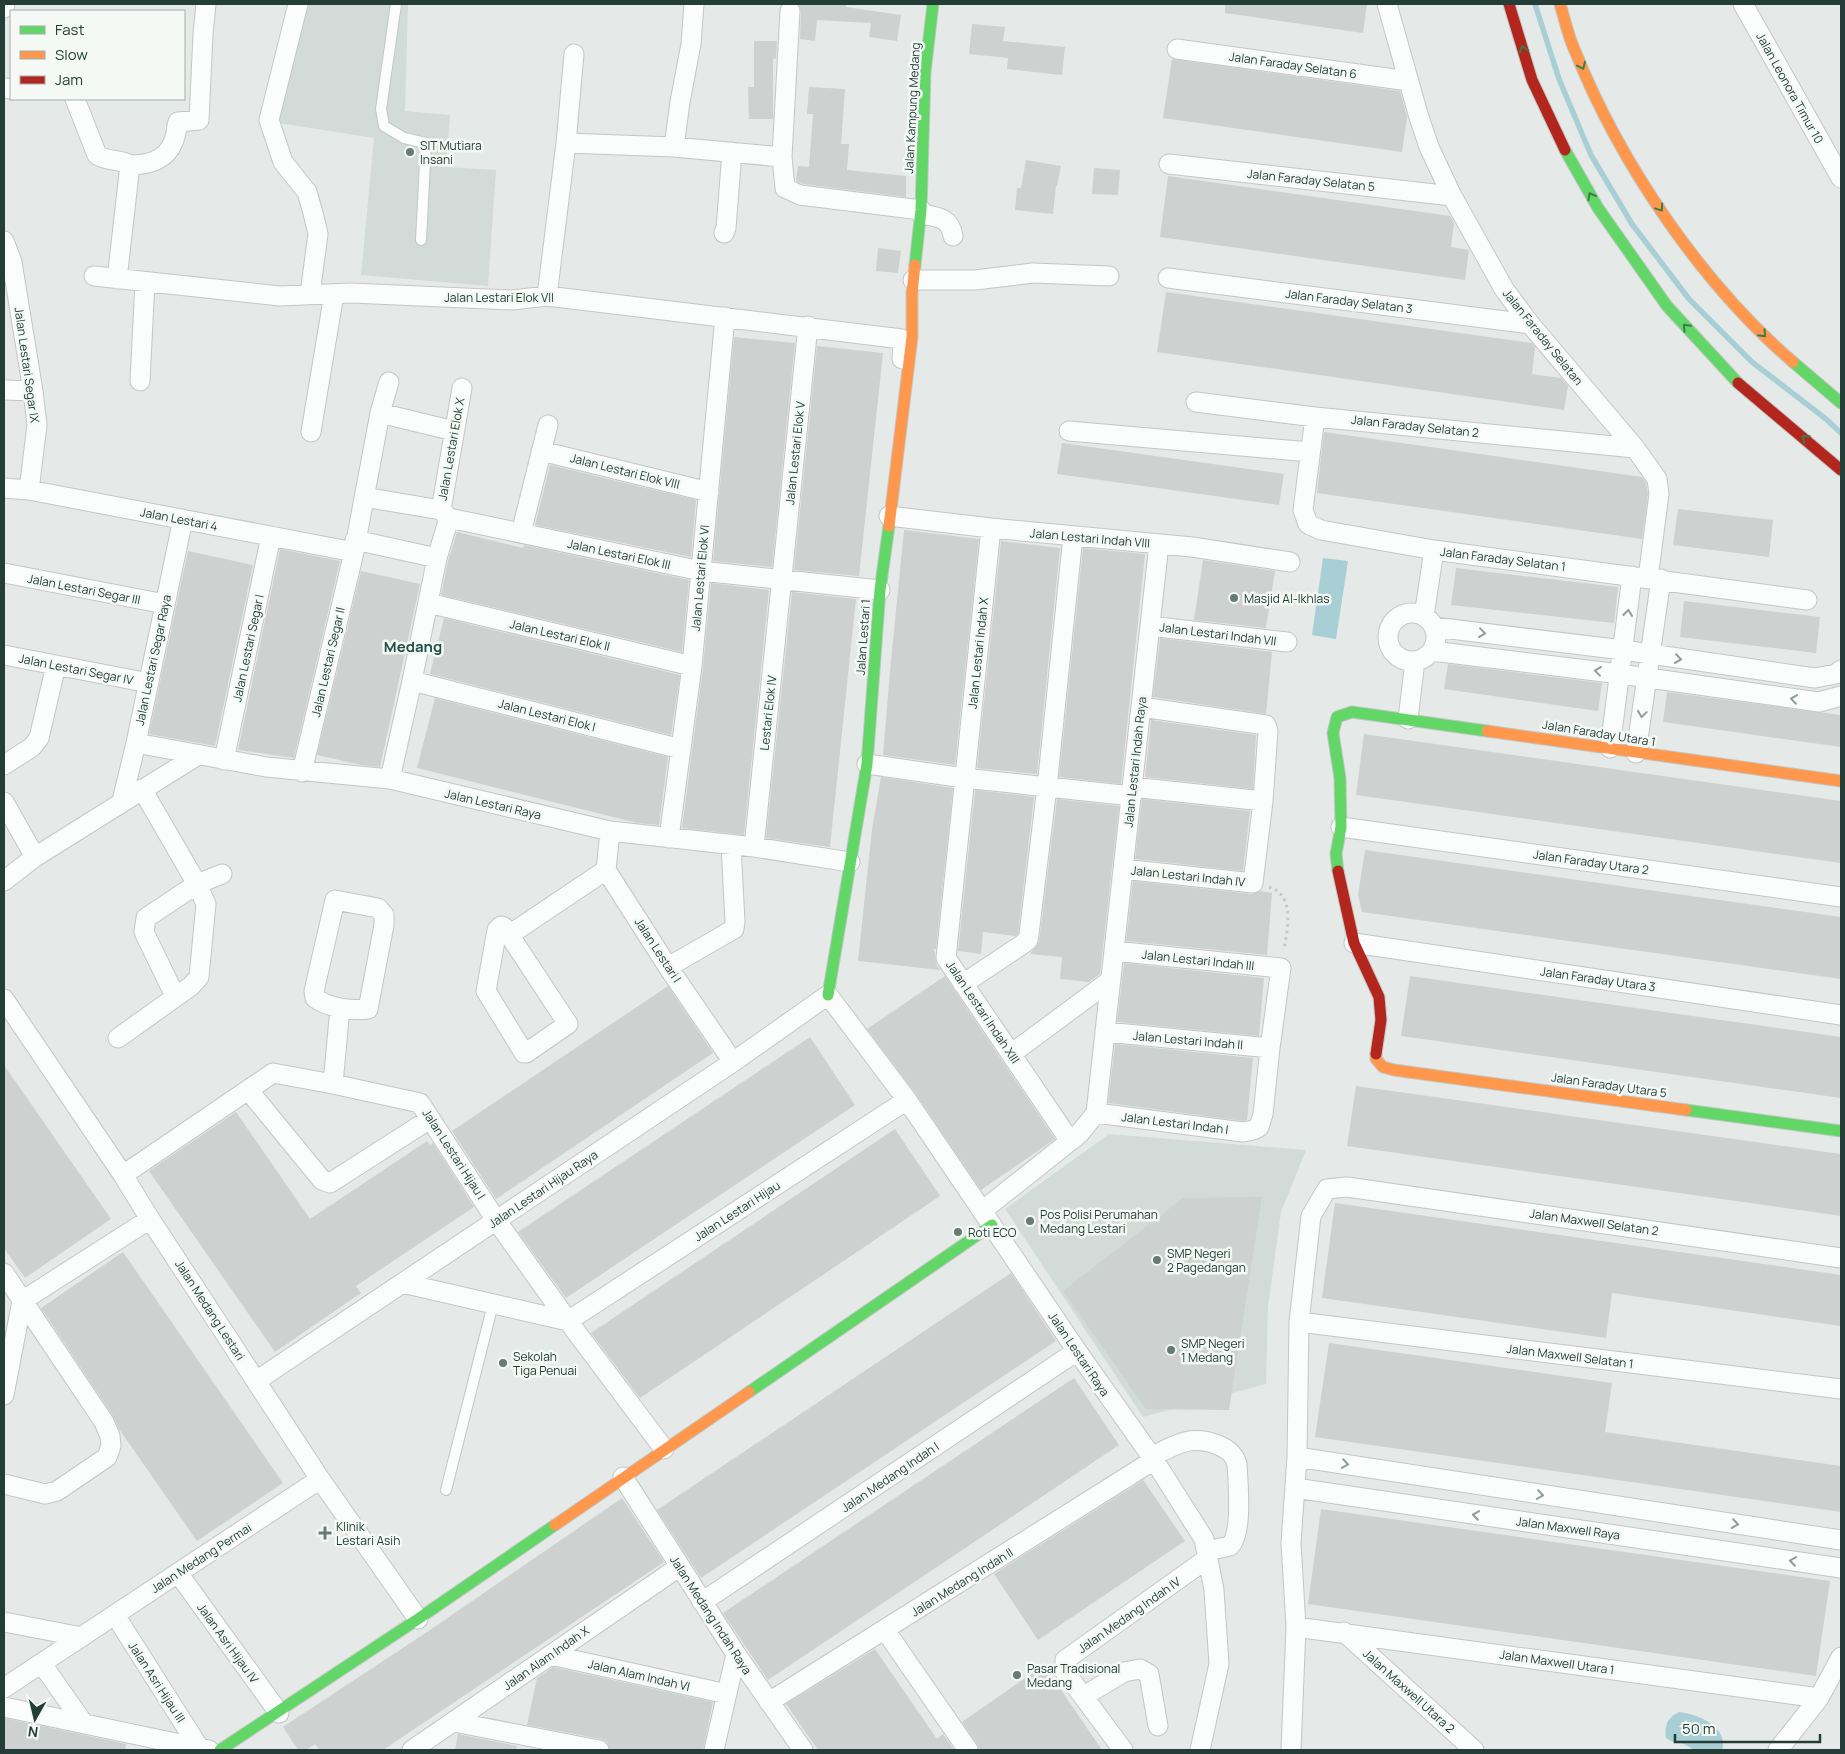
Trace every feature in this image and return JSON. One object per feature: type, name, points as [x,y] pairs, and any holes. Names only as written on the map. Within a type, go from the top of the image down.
[{"type":"street","points":[[4,8],[5,4]]},
{"type":"street","points":[[75,100],[97,155],[114,162],[126,163],[130,166],[146,165],[157,161],[168,152],[176,134],[176,124],[178,122],[199,120],[206,4]]},
{"type":"street","points":[[298,4],[269,120],[283,162],[307,192],[318,234],[310,294]]},
{"type":"street","points":[[674,147],[691,44],[694,4]]},
{"type":"street","name":"Jalan Kampung Medang","points":[[914,280],[921,212],[925,72],[932,4]]},
{"type":"street","name":"Jalan Faraday Selatan","points":[[1387,4],[1429,146],[1452,196],[1504,289],[1530,324],[1635,448],[1657,480],[1659,494],[1647,578]]},
{"type":"street","points":[[1509,4],[1532,80],[1560,141],[1598,208],[1667,306],[1744,389],[1841,470]]},
{"type":"street","points":[[1560,4],[1574,50],[1600,107],[1633,168],[1699,265],[1771,344],[1841,403]]},
{"type":"street","name":"Jalan Leonora Timur 10","points":[[1743,4],[1839,175]]},
{"type":"street","points":[[790,11],[782,157],[785,188],[800,195],[921,212],[945,221],[951,228],[952,236]]},
{"type":"street","name":"Jalan Faraday Selatan 6","points":[[1177,49],[1409,81]]},
{"type":"street","points":[[547,296],[566,142],[574,54]]},
{"type":"street","points":[[566,142],[674,147],[782,157]]},
{"type":"street","points":[[724,233],[732,152]]},
{"type":"street","name":"Jalan Faraday Selatan 5","points":[[1169,164],[1452,196]]},
{"type":"street","points":[[117,279],[130,166]]},
{"type":"street","name":"Jalan Lestari Segar IX","points":[[4,241],[12,262],[11,304],[33,391],[37,425],[29,490]]},
{"type":"street","points":[[914,280],[975,280],[1033,273],[1110,276]]},
{"type":"street","name":"Jalan Lestari Elok VII","points":[[94,276],[280,296],[334,294],[512,300],[547,296],[808,326],[903,339],[895,432],[895,442],[899,448]]},
{"type":"street","name":"Jalan Faraday Selatan 3","points":[[1168,278],[1530,324]]},
{"type":"street","name":"Jalan Lestari 1","points":[[828,995],[867,764],[880,590],[912,337],[914,280]]},
{"type":"street","points":[[140,380],[145,282]]},
{"type":"street","points":[[311,432],[334,294]]},
{"type":"street","name":"Jalan Lestari Elok VI","points":[[669,838],[692,666],[725,317]]},
{"type":"street","name":"Jalan Lestari Elok V","points":[[781,580],[808,326]]},
{"type":"street","name":"Jalan Lestari Segar II","points":[[302,772],[355,546],[380,413],[389,382]]},
{"type":"street","name":"Jalan Lestari Elok X","points":[[445,514],[454,431],[462,388]]},
{"type":"street","points":[[4,390],[33,391]]},
{"type":"street","name":"Jalan Faraday Selatan 2","points":[[1196,402],[1315,417],[1635,448]]},
{"type":"street","points":[[380,413],[454,431]]},
{"type":"street","name":"Jalan Faraday Selatan 1","points":[[1315,417],[1303,510],[1308,524],[1321,530],[1434,550],[1807,600]]},
{"type":"street","points":[[521,534],[548,425]]},
{"type":"street","points":[[1069,431],[1310,452]]},
{"type":"street","name":"Jalan Lestari Elok VIII","points":[[541,451],[709,492]]},
{"type":"street","name":"Jalan Lestari 4","points":[[4,488],[29,490],[271,536],[437,558]]},
{"type":"street","name":"Jalan Lestari Elok III","points":[[364,497],[445,514],[521,534],[701,570],[880,590]]},
{"type":"street","points":[[390,779],[412,681],[445,514]]},
{"type":"street","name":"Jalan Lestari Indah VIII","points":[[890,516],[1159,544],[1290,562]]},
{"type":"street","name":"Jalan Lestari Segar Raya","points":[[122,801],[136,743],[182,519]]},
{"type":"street","name":"Jalan Lestari Indah X","points":[[964,778],[991,528]]},
{"type":"street","name":"Jalan Lestari Segar I","points":[[224,760],[271,536]]},
{"type":"street","points":[[963,984],[1028,940],[1047,787],[1073,536]]},
{"type":"street","name":"Jalan Lestari Indah Raya","points":[[1096,1114],[1159,544]]},
{"type":"street","points":[[1434,550],[1429,621],[1436,639],[1432,651],[1425,658],[1415,662],[1400,659],[1390,648],[1388,633],[1395,620],[1408,613],[1429,621],[1815,678],[1836,674],[1841,670]]},
{"type":"street","name":"Jalan Lestari Segar III","points":[[4,573],[165,604]]},
{"type":"street","points":[[1610,748],[1623,650],[1647,578]]},
{"type":"street","points":[[1636,753],[1650,655],[1647,578]]},
{"type":"street","name":"Lestari Elok IV","points":[[754,847],[781,580]]},
{"type":"street","name":"Jalan Lestari Elok II","points":[[428,603],[692,666]]},
{"type":"street","name":"Jalan Lestari Indah VII","points":[[1150,626],[1287,642]]},
{"type":"street","points":[[1432,651],[1620,674],[1819,702],[1841,696]]},
{"type":"street","name":"Jalan Lestari Segar IV","points":[[4,654],[148,683]]},
{"type":"street","points":[[1408,719],[1415,662]]},
{"type":"street","points":[[4,765],[32,747],[39,738],[56,665]]},
{"type":"street","name":"Jalan Lestari Elok I","points":[[412,681],[682,749]]},
{"type":"street","points":[[1141,707],[1266,725],[1268,731],[1263,801],[1253,883]]},
{"type":"street","name":"Jalan Faraday Utara 1","points":[[1341,827],[1340,778],[1332,733],[1338,717],[1352,712],[1841,781]]},
{"type":"street","name":"Jalan Lestari Raya","points":[[136,743],[224,760],[302,772],[390,779],[610,831],[731,846],[754,847],[850,862]]},
{"type":"street","points":[[4,881],[35,857],[198,755]]},
{"type":"street","points":[[867,764],[964,778],[1047,787],[1132,791],[1263,801]]},
{"type":"street","name":"Jalan Lestari Indah XIII","points":[[964,778],[945,953],[947,960],[1070,1141]]},
{"type":"street","points":[[118,1038],[191,986],[199,977],[206,904],[197,884],[142,789]]},
{"type":"street","points":[[4,802],[35,857]]},
{"type":"street","points":[[1341,827],[1336,854],[1339,882],[1354,943]]},
{"type":"street","name":"Jalan Faraday Utara 2","points":[[1341,827],[1841,898]]},
{"type":"street","points":[[509,935],[606,870],[610,831]]},
{"type":"street","points":[[668,967],[734,929],[736,922],[731,846]]},
{"type":"street","name":"Jalan Lestari Indah IV","points":[[1123,869],[1253,883]]},
{"type":"street","name":"Jalan Lestari I","points":[[606,870],[668,967],[733,1062]]},
{"type":"street","points":[[175,996],[144,932],[146,918],[197,884],[222,874]]},
{"type":"street","points":[[336,900],[378,908],[384,915],[384,925],[369,1007],[365,1010],[340,1008],[315,998],[314,990],[333,904],[336,900]]},
{"type":"street","points":[[501,926],[509,935],[568,1024],[526,1053],[486,991],[497,930],[501,926]]},
{"type":"street","name":"Jalan Faraday Utara 3","points":[[1354,943],[1841,1014]]},
{"type":"street","name":"Jalan Faraday Utara 5","points":[[1354,943],[1379,998],[1381,1020],[1376,1045],[1376,1059],[1383,1067],[1841,1131]]},
{"type":"street","name":"Jalan Lestari Indah III","points":[[1114,951],[1281,968]]},
{"type":"street","points":[[1270,1048],[1281,968]]},
{"type":"street","points":[[1011,1054],[1111,980]]},
{"type":"street","name":"Jalan Lestari Raya","points":[[828,995],[906,1100],[1152,1459],[1204,1539],[1214,1590],[1219,1664],[1200,1750]]},
{"type":"street","name":"Jalan Lestari Hijau Raya","points":[[256,1381],[733,1062],[828,995]]},
{"type":"street","name":"Jalan Medang Lestari","points":[[4,999],[123,1174],[150,1219],[320,1479],[418,1620]]},
{"type":"street","points":[[333,1084],[340,1008]]},
{"type":"street","name":"Jalan Lestari Indah II","points":[[1106,1032],[1270,1048]]},
{"type":"street","name":"Jalan Lestari Indah I","points":[[1096,1114],[1243,1132],[1253,1130],[1259,1126],[1264,1114],[1270,1048]]},
{"type":"street","name":"Jalan Lestari Hijau I","points":[[123,1174],[276,1073],[420,1103],[496,1220],[568,1321],[664,1449]]},
{"type":"street","points":[[249,1090],[322,1180],[327,1183],[330,1183],[430,1118]]},
{"type":"street","name":"Jalan Lestari Hijau","points":[[568,1321],[906,1100]]},
{"type":"street","points":[[220,1750],[418,1620],[664,1449],[987,1218],[1079,1134],[1096,1114]]},
{"type":"street","name":"Jalan Maxwell Selatan 2","points":[[1299,1322],[1311,1216],[1327,1189],[1347,1187],[1841,1258]]},
{"type":"street","points":[[4,1395],[22,1301],[150,1219]]},
{"type":"street","points":[[4,1273],[104,1422],[110,1436],[111,1446],[107,1457],[57,1491],[45,1494],[4,1484]]},
{"type":"street","points":[[402,1283],[568,1321]]},
{"type":"street","points":[[1291,1750],[1296,1626],[1291,1543],[1297,1457],[1299,1322]]},
{"type":"street","name":"Jalan Maxwell Selatan 1","points":[[1299,1322],[1841,1389]]},
{"type":"street","name":"Jalan Medang Indah I","points":[[702,1602],[1077,1351]]},
{"type":"street","name":"Jalan Medang Indah II","points":[[769,1702],[1152,1459],[1182,1442],[1191,1440],[1205,1440],[1220,1446],[1234,1456],[1237,1464],[1238,1526],[1233,1543],[1230,1546],[1208,1554]]},
{"type":"street","points":[[1297,1457],[1841,1540]]},
{"type":"street","name":"Jalan Medang Indah Raya","points":[[623,1477],[736,1654],[803,1750]]},
{"type":"street","name":"Jalan Medang Permai","points":[[4,1688],[320,1479]]},
{"type":"street","name":"Jalan Maxwell Raya","points":[[1295,1488],[1841,1568]]},
{"type":"street","points":[[1500,1518],[1505,1490]]},
{"type":"street","points":[[1702,1548],[1706,1520]]},
{"type":"street","name":"Jalan Medang Indah IV","points":[[1123,1750],[1065,1672],[1066,1660],[1208,1554]]},
{"type":"street","name":"Jalan Alam Indah X","points":[[412,1750],[679,1567]]},
{"type":"street","name":"Jalan Asri Hijau IV","points":[[178,1573],[279,1713]]},
{"type":"street","name":"Jalan Asri Hijau III","points":[[115,1615],[204,1750]]},
{"type":"street","points":[[4,1622],[82,1637]]},
{"type":"street","name":"Jalan Maxwell Utara 1","points":[[1296,1626],[1818,1698]]},
{"type":"street","points":[[885,1630],[968,1750]]},
{"type":"street","name":"Jalan Maxwell Utara 2","points":[[1344,1632],[1474,1750]]},
{"type":"street","points":[[714,1750],[736,1654]]},
{"type":"street","name":"Jalan Alam Indah VI","points":[[551,1655],[727,1694]]},
{"type":"street","points":[[1778,1750],[1818,1698],[1841,1657]]},
{"type":"street","points":[[42,1664],[84,1724]]},
{"type":"street","points":[[1084,1696],[1124,1672],[1140,1669],[1149,1674],[1158,1726]]},
{"type":"street","points":[[4,1708],[204,1750]]},
{"type":"street","points":[[454,1722],[599,1750]]},
{"type":"lane","points":[[396,4],[381,109],[384,126],[404,138],[426,143],[421,240]]},
{"type":"lane","points":[[446,1490],[493,1304]]},
{"type":"path","points":[[1253,883],[1274,889],[1282,896],[1287,906],[1288,924],[1281,968]]},
{"type":"shaded area","name":"SIT Mutiara Insani","points":[[295,4],[408,4],[405,111],[450,115],[446,167],[496,170],[488,286],[361,275],[374,138],[272,122]]},
{"type":"shaded area","name":"SMP Negeri 2 Pagedangan","points":[[1109,1134],[1306,1150],[1281,1212],[1268,1307],[1266,1384],[1143,1417],[1005,1209]]},
{"type":"water","points":[[1323,558],[1348,561],[1336,639],[1312,635]]},
{"type":"water","points":[[1679,1712],[1703,1719],[1716,1728],[1723,1742],[1722,1750],[1694,1750],[1684,1744],[1673,1742],[1666,1738],[1668,1722],[1672,1716]]},
{"type":"building","points":[[798,4],[846,4],[846,7],[901,15],[897,41],[869,37],[871,23],[817,20],[815,41],[800,39],[801,12]]},
{"type":"building","points":[[1225,4],[1367,4],[1363,33],[1225,13]]},
{"type":"building","points":[[972,24],[1005,27],[1003,41],[1065,47],[1062,75],[1007,69],[1008,58],[969,54]]},
{"type":"building","points":[[754,41],[777,41],[776,59],[773,58],[773,119],[749,119],[748,87],[754,87]]},
{"type":"building","points":[[1172,59],[1400,91],[1407,117],[1402,152],[1163,118]]},
{"type":"building","points":[[809,87],[845,89],[841,144],[849,144],[847,170],[906,176],[906,197],[803,184],[796,181],[798,166],[809,167],[813,114],[807,114]]},
{"type":"building","points":[[1026,160],[1061,166],[1056,186],[1053,214],[1015,210],[1017,188],[1021,188]]},
{"type":"building","points":[[1094,168],[1120,170],[1118,195],[1092,194]]},
{"type":"building","points":[[1168,176],[1450,216],[1454,223],[1451,247],[1469,250],[1465,280],[1160,237]]},
{"type":"building","points":[[878,248],[901,251],[898,273],[876,271]]},
{"type":"building","points":[[1166,292],[1532,343],[1535,348],[1532,374],[1561,378],[1568,386],[1564,410],[1157,352]]},
{"type":"building","points":[[734,337],[795,343],[772,567],[713,561]]},
{"type":"building","points":[[817,346],[883,353],[859,576],[794,570]]},
{"type":"building","points":[[1324,432],[1642,477],[1646,483],[1648,494],[1642,539],[1317,493]]},
{"type":"building","points":[[1062,443],[1284,474],[1279,505],[1057,474]]},
{"type":"building","points":[[550,465],[696,500],[691,557],[535,525]]},
{"type":"building","points":[[1678,509],[1773,520],[1769,557],[1673,545]]},
{"type":"building","points":[[904,530],[979,539],[955,765],[883,755]]},
{"type":"building","points":[[457,532],[523,548],[524,545],[689,580],[682,652],[441,595],[448,561]]},
{"type":"building","points":[[1001,541],[1060,548],[1037,774],[977,768]]},
{"type":"building","points":[[1083,548],[1145,554],[1121,784],[1059,777]]},
{"type":"building","points":[[280,549],[340,561],[294,758],[238,750]]},
{"type":"building","points":[[188,551],[253,565],[215,746],[149,734]]},
{"type":"building","name":"Masjid Al-Ikhlas","points":[[1203,560],[1275,571],[1266,628],[1194,620]]},
{"type":"building","points":[[1456,568],[1618,587],[1614,623],[1451,605]]},
{"type":"building","points":[[361,571],[420,584],[380,767],[361,765],[317,755]]},
{"type":"building","points":[[711,583],[769,590],[744,835],[682,828],[703,667]]},
{"type":"building","points":[[792,592],[856,599],[830,847],[766,838]]},
{"type":"building","points":[[1684,601],[1820,617],[1816,653],[1680,637]]},
{"type":"building","points":[[444,618],[680,675],[671,735],[430,674]]},
{"type":"building","points":[[1160,638],[1272,652],[1266,714],[1153,697]]},
{"type":"building","points":[[1448,664],[1602,683],[1598,711],[1444,689]]},
{"type":"building","points":[[1667,692],[1841,715],[1841,747],[1663,722]]},
{"type":"building","points":[[435,698],[668,757],[659,825],[637,823],[417,768]]},
{"type":"building","points":[[1151,720],[1256,735],[1253,789],[1145,777]]},
{"type":"building","points":[[1364,734],[1841,801],[1841,863],[1356,795]]},
{"type":"building","points":[[881,777],[953,788],[936,949],[933,949],[936,964],[940,970],[858,961],[872,829]]},
{"type":"building","points":[[975,790],[1034,797],[1018,934],[1015,936],[983,932],[981,954],[958,951]]},
{"type":"building","points":[[1057,799],[1119,806],[1100,974],[1089,982],[1060,979],[1062,957],[1030,954],[1039,942]]},
{"type":"building","points":[[1142,799],[1250,811],[1243,871],[1135,859]]},
{"type":"building","points":[[1365,850],[1841,917],[1841,979],[1362,912],[1358,895]]},
{"type":"building","points":[[1133,881],[1252,894],[1260,891],[1272,893],[1267,955],[1126,941]]},
{"type":"building","points":[[1124,963],[1264,978],[1259,1036],[1117,1022]]},
{"type":"building","points":[[945,976],[1055,1139],[981,1190],[916,1094],[867,1029]]},
{"type":"building","points":[[1410,976],[1841,1037],[1841,1098],[1401,1036]]},
{"type":"building","points":[[668,986],[713,1053],[496,1199],[452,1131]]},
{"type":"building","points":[[810,1037],[855,1105],[566,1298],[518,1232]]},
{"type":"building","points":[[1115,1044],[1253,1058],[1247,1120],[1108,1103]]},
{"type":"building","points":[[4,1065],[111,1219],[25,1278],[4,1248]]},
{"type":"building","points":[[1356,1086],[1841,1154],[1841,1216],[1347,1146]]},
{"type":"building","points":[[236,1112],[310,1219],[427,1141],[430,1145],[433,1143],[474,1207],[356,1286],[361,1293],[275,1352],[149,1171]]},
{"type":"building","points":[[895,1129],[940,1196],[640,1398],[591,1333]]},
{"type":"building","name":"SMP Negeri 1 Medang","points":[[1262,1197],[1229,1410],[1146,1409],[1063,1291],[1183,1198]]},
{"type":"building","points":[[1335,1203],[1841,1275],[1841,1326],[1612,1293],[1606,1338],[1322,1298]]},
{"type":"building","points":[[123,1252],[283,1483],[197,1541],[119,1429],[113,1416],[41,1308]]},
{"type":"building","points":[[1011,1273],[1056,1341],[701,1578],[657,1510]]},
{"type":"building","points":[[1329,1343],[1612,1383],[1605,1432],[1841,1466],[1841,1512],[1315,1437]]},
{"type":"building","points":[[1074,1378],[1119,1445],[768,1680],[723,1613]]},
{"type":"building","points":[[1143,1480],[1185,1541],[1038,1640],[994,1574]]},
{"type":"building","points":[[622,1498],[664,1562],[383,1750],[320,1750],[315,1744],[306,1750],[298,1750],[283,1727],[427,1632]]},
{"type":"building","points":[[1321,1509],[1830,1581],[1816,1676],[1308,1604]]},
{"type":"building","points":[[875,1649],[937,1739],[943,1734],[954,1750],[818,1750],[786,1704]]},
{"type":"building","points":[[1044,1665],[1102,1750],[979,1750],[962,1722]]},
{"type":"building","points":[[553,1667],[713,1702],[703,1750],[610,1750],[607,1742],[601,1739],[527,1725],[537,1678]]},
{"type":"building","points":[[4,1718],[126,1744],[125,1750],[4,1750]]},
{"type":"building","points":[[458,1734],[517,1746],[516,1750],[455,1750]]},
{"type":"waterway","points":[[1535,4],[1559,79],[1591,155],[1632,224],[1689,299],[1752,362],[1826,419],[1841,433]]},
{"type":"traffic: fast","points":[[915,265],[921,210],[925,72],[933,4]]},
{"type":"traffic: fast","points":[[1565,150],[1598,208],[1667,306],[1738,383]]},
{"type":"traffic: fast","points":[[1793,362],[1841,403]]},
{"type":"traffic: fast","points":[[828,995],[867,764],[880,590],[889,526]]},
{"type":"traffic: fast","points":[[1338,871],[1336,854],[1341,827],[1340,778],[1333,733],[1337,717],[1352,712],[1487,731]]},
{"type":"traffic: fast","points":[[1686,1110],[1841,1131]]},
{"type":"traffic: fast","points":[[749,1392],[992,1225]]},
{"type":"traffic: fast","points":[[220,1750],[418,1619],[555,1525]]},
{"type":"traffic: slow","points":[[1560,4],[1568,34],[1594,93],[1615,136],[1639,178],[1666,219],[1726,296],[1759,331],[1793,362]]},
{"type":"traffic: slow","points":[[889,526],[912,337],[912,293],[915,265]]},
{"type":"traffic: slow","points":[[1487,731],[1841,781]]},
{"type":"traffic: slow","points":[[1376,1054],[1376,1059],[1383,1067],[1394,1070],[1686,1110]]},
{"type":"traffic: slow","points":[[555,1525],[749,1392]]},
{"type":"traffic: jam","points":[[1509,4],[1532,80],[1565,150]]},
{"type":"traffic: jam","points":[[1738,383],[1841,470]]},
{"type":"traffic: jam","points":[[1338,871],[1354,943],[1379,997],[1381,1020],[1376,1054]]},
{"type":"place","name":"SIT Mutiara Insani","points":[[410,152]]},
{"type":"place","name":"Masjid Al-Ikhlas","points":[[1234,598]]},
{"type":"place","name":"Pos Polisi Perumahan Medang Lestari","points":[[1030,1221]]},
{"type":"place","name":"Roti ECO","points":[[958,1232]]},
{"type":"place","name":"SMP Negeri 2 Pagedangan","points":[[1157,1260]]},
{"type":"place","name":"SMP Negeri 1 Medang","points":[[1171,1350]]},
{"type":"place","name":"Sekolah Tiga Penuai","points":[[503,1363]]},
{"type":"place","name":"Klinik Lestari Asih","points":[[325,1533]]},
{"type":"place","name":"Pasar Tradisional Medang","points":[[1017,1675]]},
{"type":"district","name":"Medang","points":[[413,646]]}]
